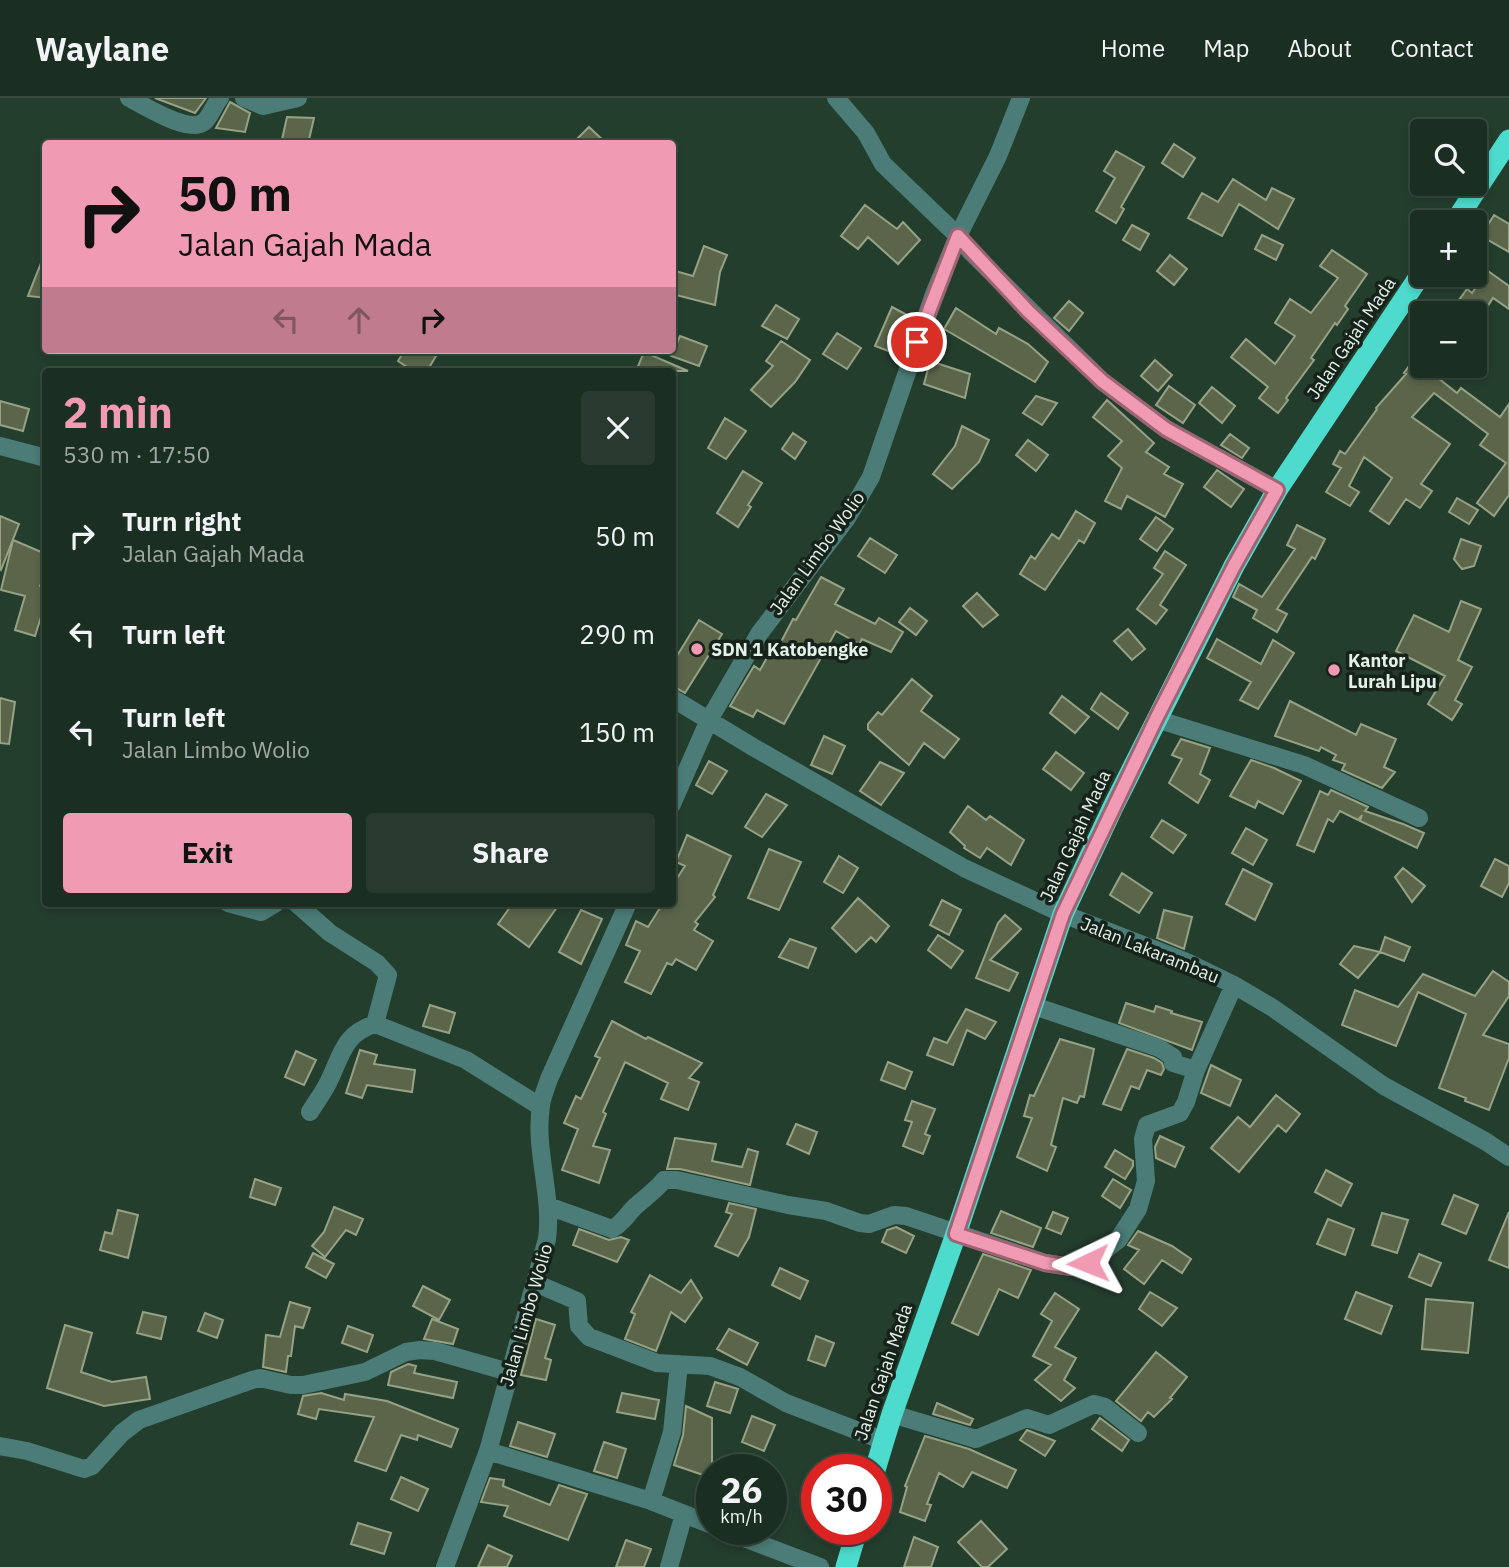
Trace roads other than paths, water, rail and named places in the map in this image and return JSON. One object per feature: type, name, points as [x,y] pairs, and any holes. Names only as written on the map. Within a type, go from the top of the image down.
[{"type":"highway","points":[[1463,210],[1509,140]]},
{"type":"highway","name":"Jalan Gajah Mada","points":[[880,1454],[1063,914],[1156,719],[1234,566],[1277,490],[1412,287]]},
{"type":"highway","points":[[846,1567],[853,1545]]},
{"type":"street","points":[[129,98],[181,124],[194,125],[204,121],[220,98]]},
{"type":"street","points":[[244,98],[263,106],[298,98]]},
{"type":"street","points":[[836,98],[866,133],[883,164],[958,236],[1028,311],[1102,381],[1166,429],[1277,490]]},
{"type":"street","name":"Jalan Limbo Wolio","points":[[676,795],[709,720],[759,634],[847,518],[871,478],[934,293],[958,236],[998,156],[1021,98]]},
{"type":"street","points":[[0,446],[42,457]]},
{"type":"street","name":"Jalan Lakarambau","points":[[676,700],[953,862],[1063,914],[1189,963],[1234,985],[1273,1008],[1384,1086],[1509,1157]]},
{"type":"street","points":[[1156,719],[1304,765],[1419,818]]},
{"type":"street","points":[[243,907],[261,912],[269,907]]},
{"type":"street","points":[[301,907],[330,933],[377,963],[388,975],[375,1024]]},
{"type":"street","name":"Jalan Limbo Wolio","points":[[445,1567],[488,1451],[547,1239],[550,1217],[541,1107],[549,1079],[626,907]]},
{"type":"street","points":[[548,1206],[612,1229],[664,1180],[677,1180],[826,1211],[860,1223],[876,1222],[894,1215],[906,1216],[1045,1263],[1071,1267],[1088,1263],[1118,1240],[1138,1209],[1146,1181],[1143,1139],[1147,1125],[1180,1113],[1234,985]]},
{"type":"street","points":[[1031,1005],[1159,1048],[1173,1057],[1173,1063],[1196,1070]]},
{"type":"street","points":[[310,1112],[328,1083],[348,1040],[360,1029],[375,1024],[466,1060],[541,1107]]},
{"type":"street","points":[[535,1283],[577,1301],[579,1326],[589,1337],[657,1363],[710,1366],[740,1377],[786,1403],[884,1441]]},
{"type":"street","points":[[0,1446],[27,1451],[85,1469],[92,1466],[122,1433],[139,1420],[260,1378],[290,1385],[365,1372],[406,1352],[420,1350],[435,1351],[509,1372]]},
{"type":"street","points":[[650,1501],[672,1432],[679,1364]]},
{"type":"street","points":[[892,1414],[975,1439],[1027,1418],[1049,1425],[1094,1404],[1105,1407],[1138,1433]]},
{"type":"street","points":[[488,1451],[650,1501],[696,1519]]},
{"type":"street","points":[[669,1567],[684,1514]]},
{"type":"street","points":[[762,1545],[820,1567]]},
{"type":"place","name":"SDN 1 Katobengke","points":[[697,649]]},
{"type":"place","name":"Kantor Lurah Lipu","points":[[1334,670]]}]
